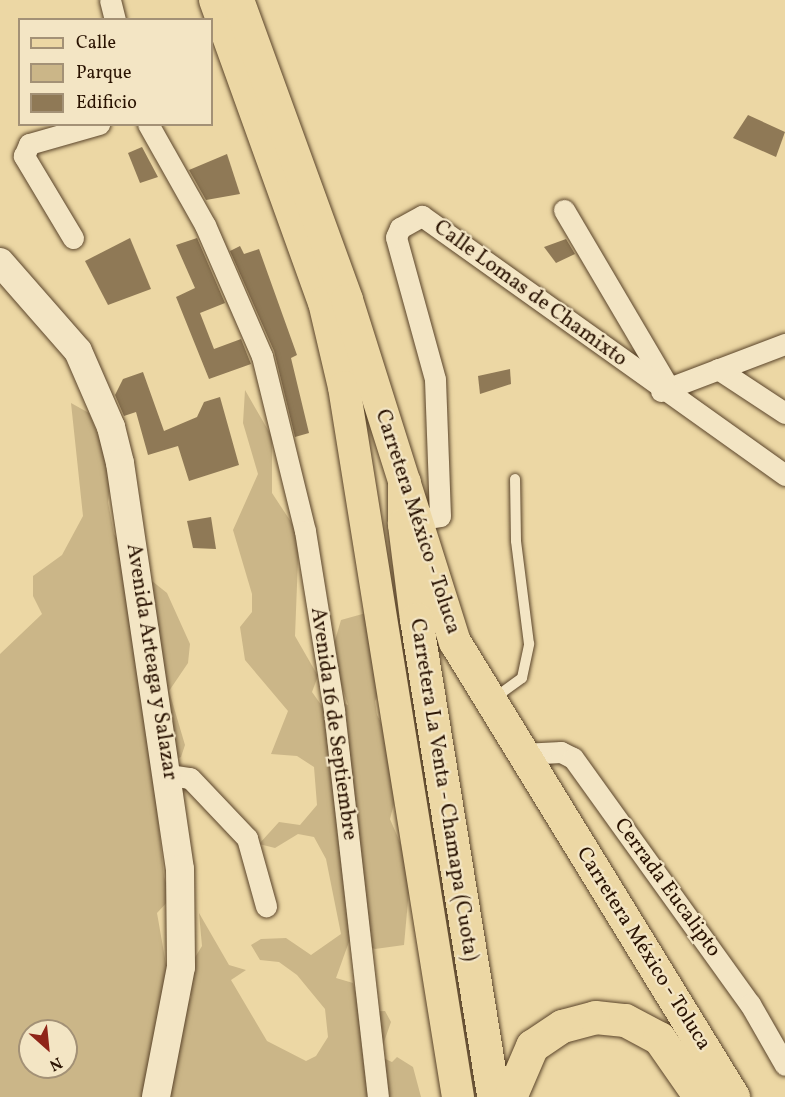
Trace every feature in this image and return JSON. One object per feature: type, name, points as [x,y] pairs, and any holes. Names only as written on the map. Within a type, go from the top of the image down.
[{"type":"highway","name":"Carretera La Venta - Chamapa (Cuota)","points":[[404,482],[404,524],[416,619],[493,1097]]},
{"type":"highway","points":[[510,1097],[532,1046],[562,1026],[595,1017],[625,1020],[659,1038],[700,1097]]},
{"type":"main road","name":"Carretera México - Toluca","points":[[216,0],[324,302],[344,387],[458,1097]]},
{"type":"main road","name":"Carretera México - Toluca","points":[[238,0],[319,220],[455,642],[489,702],[734,1097]]},
{"type":"street","points":[[110,0],[114,18]]},
{"type":"street","points":[[73,238],[24,156],[28,144],[92,126]]},
{"type":"street","name":"Avenida 16 de Septiembre","points":[[149,126],[205,225],[262,356],[305,531],[334,711],[378,1097]]},
{"type":"street","points":[[564,210],[665,390],[785,475]]},
{"type":"street","name":"Calle Lomas de Chamixto","points":[[416,520],[440,516],[435,380],[396,237],[409,222],[428,218],[665,390]]},
{"type":"street","name":"Avenida Arteaga y Salazar","points":[[0,262],[73,344],[111,427],[170,775],[180,869],[181,967],[156,1097]]},
{"type":"street","points":[[665,390],[784,345]]},
{"type":"street","points":[[718,369],[785,413]]},
{"type":"street","name":"Cerrada Eucalipto","points":[[522,754],[561,752],[573,758],[750,1004],[785,1065]]},
{"type":"street","points":[[170,775],[190,778],[247,838],[266,906]]},
{"type":"street","points":[[688,1022],[732,1066],[750,1097]]},
{"type":"lane","points":[[489,702],[522,678],[529,644],[516,478]]},
{"type":"green space","points":[[245,390],[272,437],[272,493],[299,534],[295,636],[318,676],[312,692],[324,709],[332,699],[348,705],[331,654],[341,620],[366,613],[389,676],[375,701],[377,715],[404,764],[390,819],[411,868],[404,945],[375,949],[350,939],[336,978],[353,983],[361,1012],[385,1011],[391,1022],[379,1056],[392,1062],[397,1057],[413,1067],[421,1097],[0,1097],[0,654],[42,614],[33,596],[33,576],[62,555],[83,516],[71,403],[89,413],[112,470],[108,502],[114,534],[142,573],[167,593],[190,644],[188,663],[169,691],[185,745],[181,757],[153,770],[164,877],[171,898],[157,913],[177,1027],[191,997],[186,972],[202,946],[199,913],[229,965],[246,970],[231,980],[267,1041],[306,1061],[316,1056],[328,1037],[325,1009],[297,975],[279,962],[260,960],[251,945],[261,939],[286,938],[311,955],[341,934],[326,859],[314,837],[298,834],[275,848],[259,844],[279,822],[300,825],[317,805],[314,767],[297,756],[271,754],[288,711],[245,660],[240,627],[252,612],[252,594],[233,530],[258,474],[243,423]]},
{"type":"building","points":[[748,115],[785,132],[776,157],[733,138]]},
{"type":"building","points":[[142,147],[158,177],[140,183],[128,153]]},
{"type":"building","points":[[227,154],[240,194],[206,200],[189,170]]},
{"type":"building","points":[[130,238],[151,289],[108,305],[85,261]]},
{"type":"building","points":[[197,238],[225,303],[200,313],[214,349],[241,339],[251,364],[209,379],[176,297],[195,288],[176,245]]},
{"type":"building","points":[[566,239],[575,254],[556,263],[544,247]]},
{"type":"building","points":[[240,246],[244,254],[259,249],[297,355],[291,358],[309,433],[295,437],[274,351],[230,251]]},
{"type":"building","points":[[510,369],[511,384],[480,394],[478,376]]},
{"type":"building","points":[[143,372],[164,431],[197,417],[204,402],[220,397],[239,465],[189,481],[178,446],[148,455],[136,412],[124,416],[115,395],[123,379]]},
{"type":"building","points":[[211,517],[216,549],[193,548],[187,521]]}]
